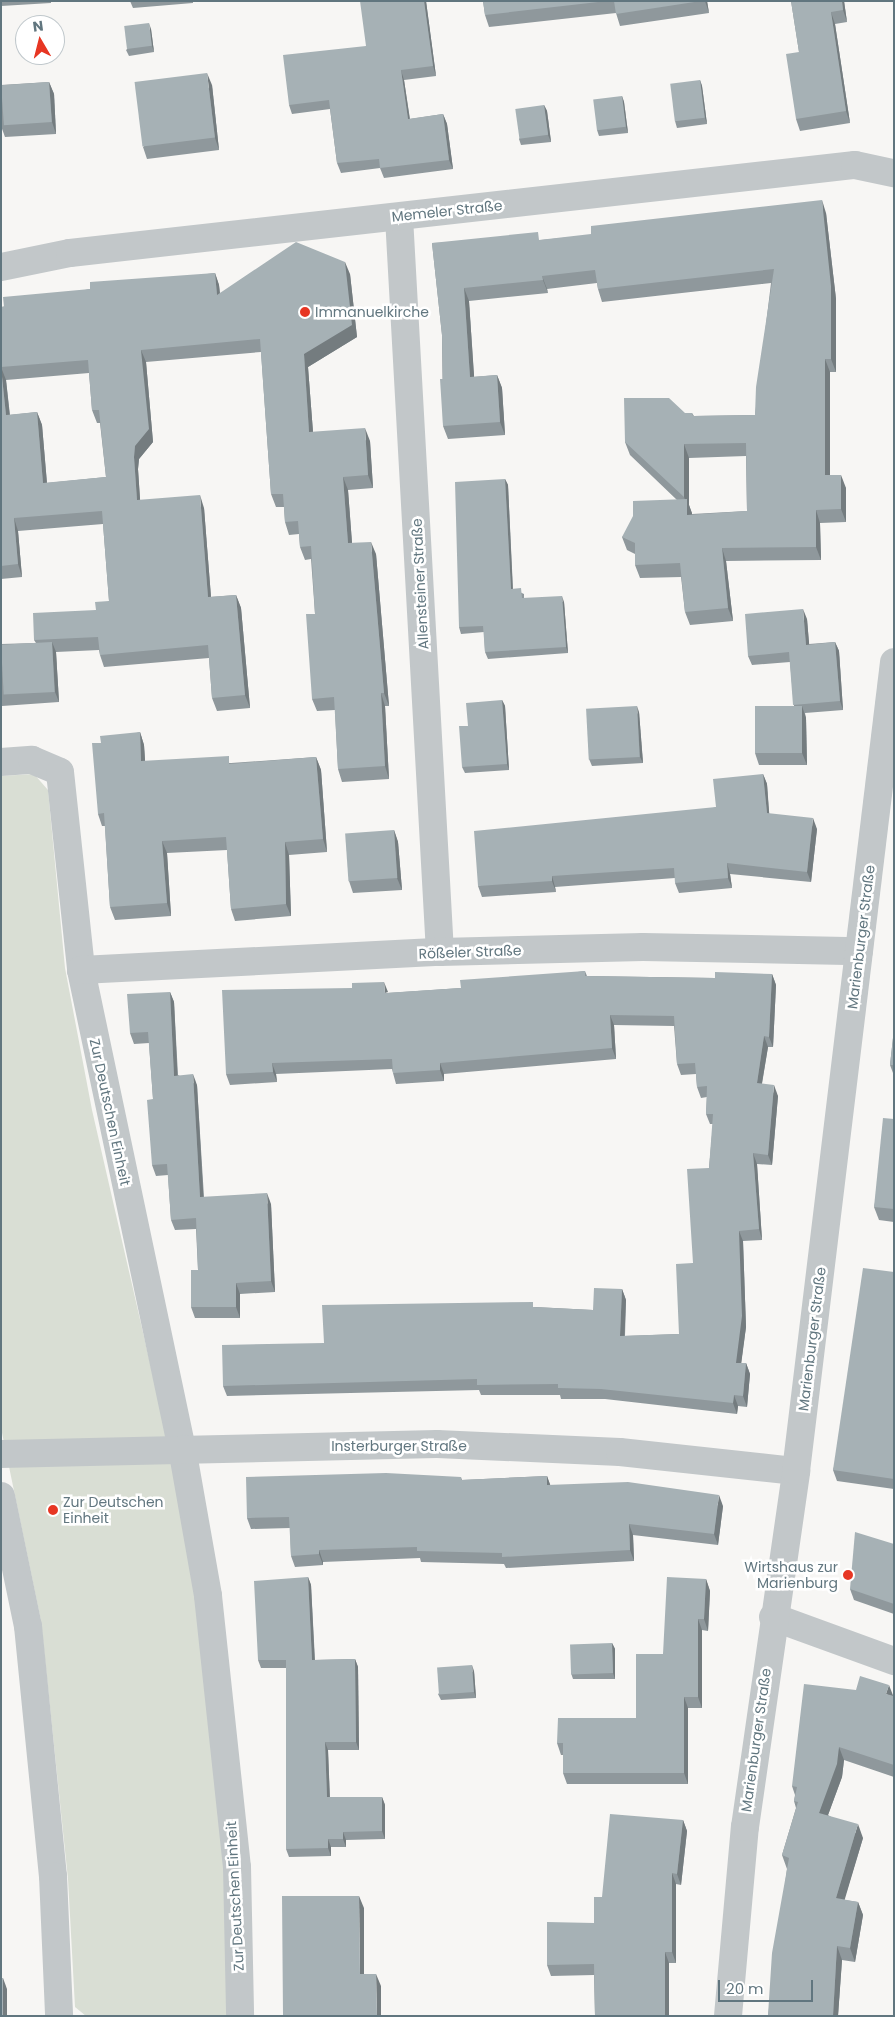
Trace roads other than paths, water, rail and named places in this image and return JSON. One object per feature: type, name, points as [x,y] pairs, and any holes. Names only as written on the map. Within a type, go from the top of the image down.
[{"type":"street","name":"Memeler Straße","points":[[1,267],[70,254],[855,165],[894,173]]},
{"type":"street","name":"Allensteiner Straße","points":[[399,217],[440,952]]},
{"type":"street","name":"Marienburger Straße","points":[[728,2016],[745,1828],[772,1617],[796,1471],[894,662]]},
{"type":"street","name":"Zur Deutschen Einheit","points":[[1,762],[32,760],[60,772],[81,970],[182,1448],[208,1596],[236,1867],[240,2016]]},
{"type":"street","name":"Rößeler Straße","points":[[81,970],[440,952],[643,947],[859,951]]},
{"type":"street","name":"Insterburger Straße","points":[[1,1454],[182,1448],[437,1444],[620,1452],[796,1471]]},
{"type":"street","points":[[1,1496],[28,1626],[53,1876],[58,2016]]},
{"type":"street","points":[[772,1617],[894,1661]]},
{"type":"place","name":"Immanuelkirche","points":[[305,312]]},
{"type":"place","name":"Zur Deutschen Einheit","points":[[53,1510]]},
{"type":"place","name":"Wirtshaus zur Marienburg","points":[[848,1575]]}]
